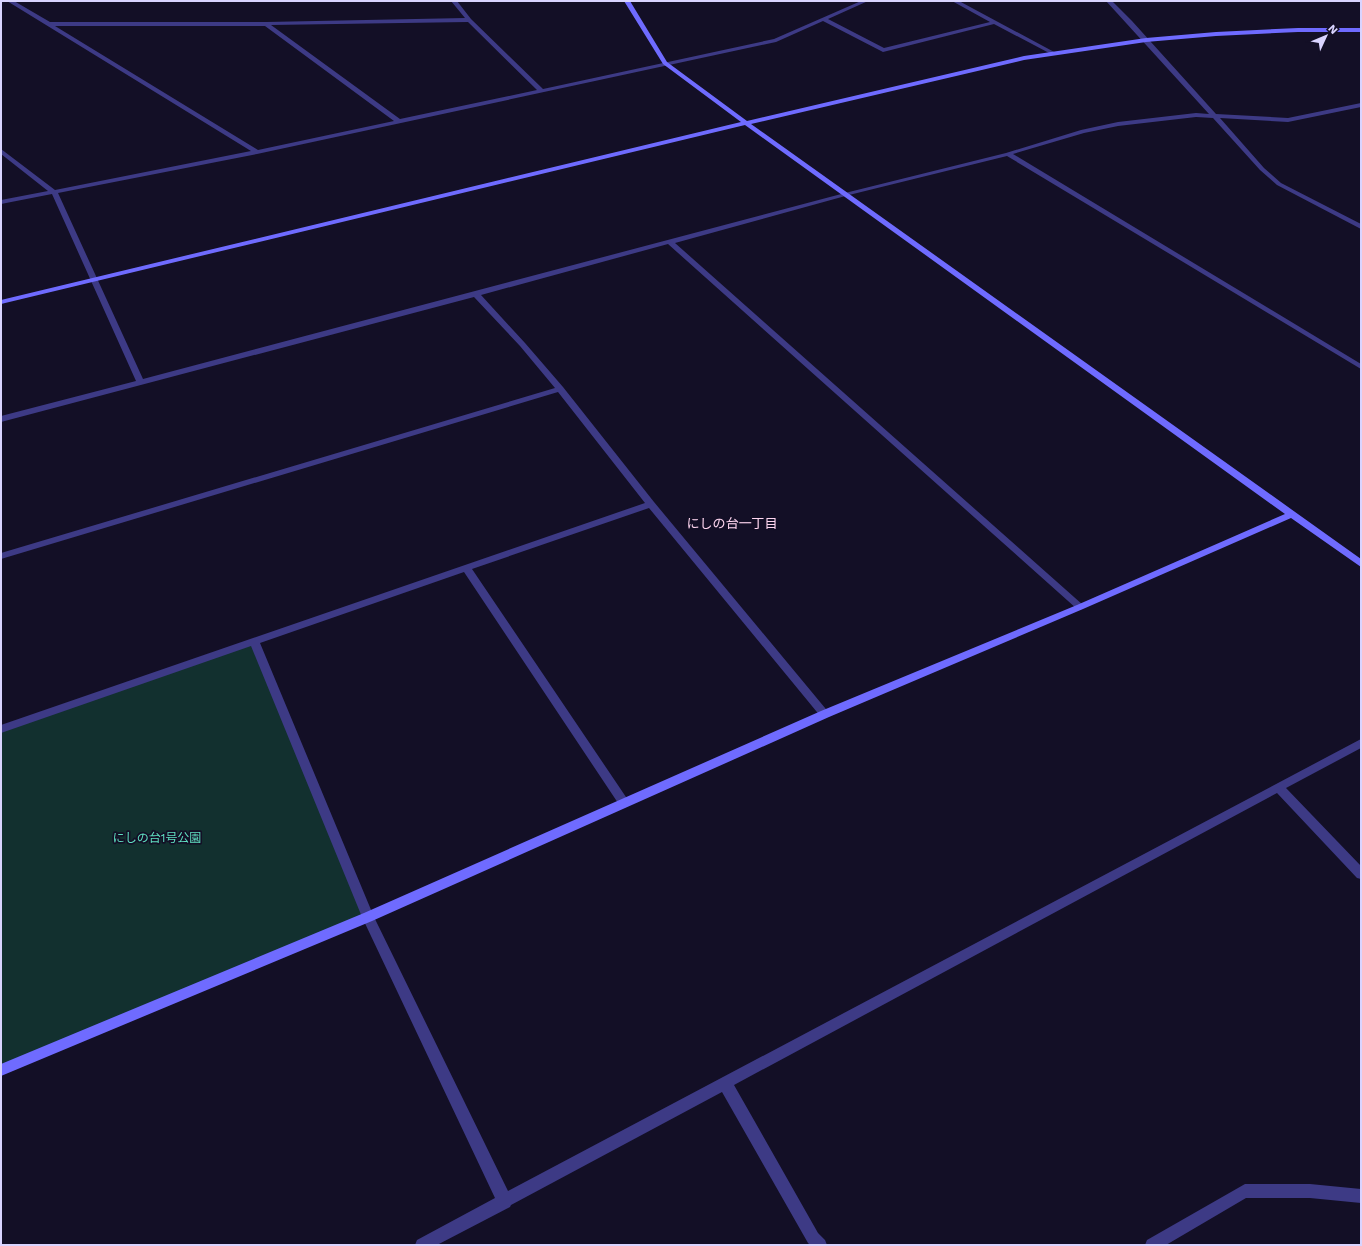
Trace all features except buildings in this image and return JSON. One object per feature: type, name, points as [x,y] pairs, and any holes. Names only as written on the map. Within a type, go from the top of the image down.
[{"type":"street","points":[[10,1],[257,152]]},
{"type":"street","points":[[454,1],[469,20],[542,91]]},
{"type":"street","points":[[630,1],[665,63],[746,123],[1361,564]]},
{"type":"street","points":[[1,202],[55,193],[257,152],[776,40],[865,1]]},
{"type":"street","points":[[955,1],[1053,53]]},
{"type":"street","points":[[1109,1],[1216,116],[1262,169],[1278,184],[1361,227]]},
{"type":"street","points":[[823,19],[883,50],[995,22]]},
{"type":"street","points":[[49,24],[266,24],[469,20]]},
{"type":"street","points":[[266,24],[399,122]]},
{"type":"street","points":[[1,302],[746,123],[1053,53],[1146,40],[1216,34],[1298,30],[1361,30]]},
{"type":"street","points":[[1,419],[476,294],[847,194],[1008,154],[1084,131],[1118,124],[1196,115],[1288,120],[1361,105]]},
{"type":"street","points":[[1,151],[55,193],[140,382]]},
{"type":"street","points":[[1008,154],[1361,367]]},
{"type":"street","points":[[670,242],[1080,607]]},
{"type":"street","points":[[476,294],[505,324],[560,389],[651,504],[825,714]]},
{"type":"street","points":[[1,556],[560,389]]},
{"type":"street","points":[[1,729],[651,504]]},
{"type":"street","points":[[1,1070],[368,917],[825,714],[1080,607],[1291,514]]},
{"type":"street","points":[[466,568],[624,803]]},
{"type":"street","points":[[254,642],[368,917],[505,1202]]},
{"type":"street","points":[[422,1245],[505,1202],[1361,743]]},
{"type":"street","points":[[1278,787],[1361,874]]},
{"type":"street","points":[[725,1083],[813,1238],[820,1245]]},
{"type":"street","points":[[1152,1245],[1245,1191],[1310,1191],[1361,1196]]},
{"type":"green space","name":"にしの台1号公園","points":[[254,642],[368,917],[1,1070],[1,729]]},
{"type":"district","name":"にしの台一丁目","points":[[732,523]]}]
